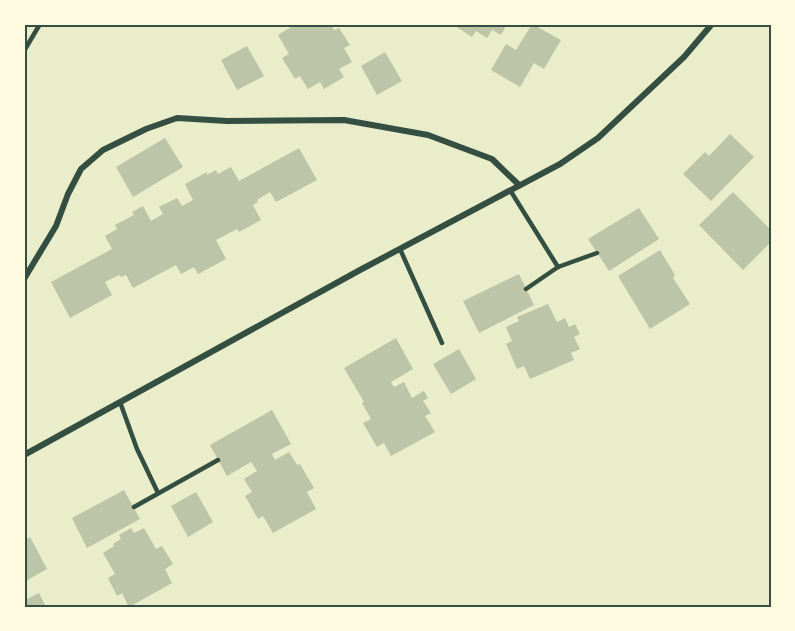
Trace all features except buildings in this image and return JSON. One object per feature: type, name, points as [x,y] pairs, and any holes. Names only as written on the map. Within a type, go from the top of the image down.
[{"type":"street","points":[[24,455],[560,164],[598,138],[684,57],[712,24]]},
{"type":"street","points":[[24,279],[56,226],[68,194],[81,169],[103,150],[146,129],[177,118],[227,121],[344,120],[428,135],[492,159],[519,185]]},
{"type":"lane","points":[[24,51],[40,24]]},
{"type":"lane","points":[[510,190],[558,267]]},
{"type":"lane","points":[[400,249],[442,344]]},
{"type":"lane","points":[[526,289],[558,267],[597,253]]},
{"type":"lane","points":[[120,402],[137,449],[158,493]]},
{"type":"lane","points":[[134,507],[218,460]]}]
